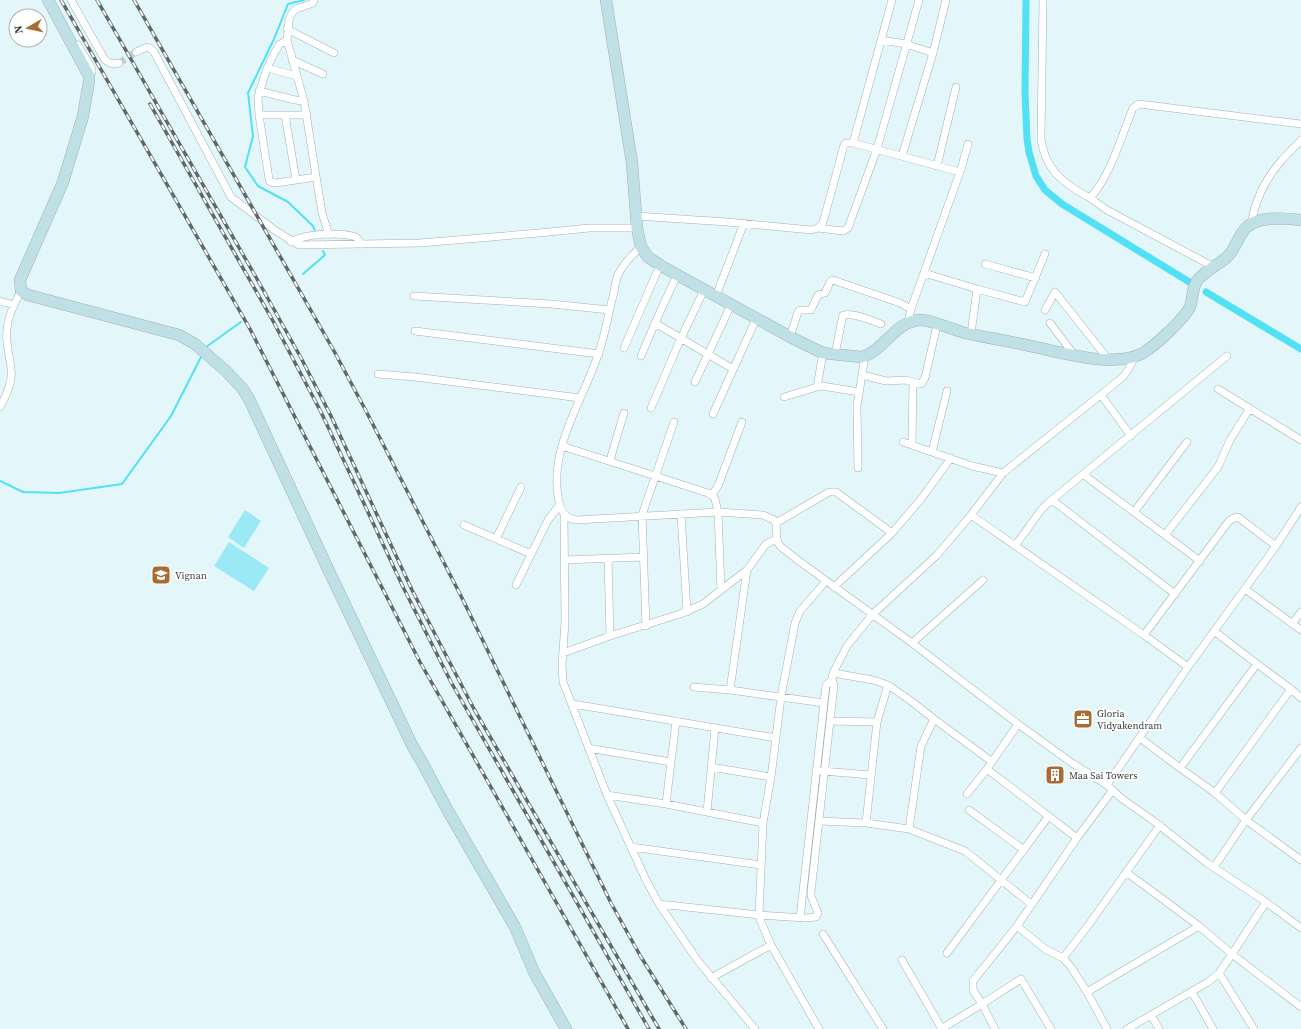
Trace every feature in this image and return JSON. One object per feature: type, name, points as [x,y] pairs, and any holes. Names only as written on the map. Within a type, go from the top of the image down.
[{"type":"street","points":[[48,0],[89,76]]},
{"type":"street","points":[[0,407],[11,381],[11,370],[6,337],[10,313],[20,290],[20,280],[63,182],[83,116],[88,94],[89,76],[92,72],[92,69],[53,0]]},
{"type":"street","points":[[71,0],[105,60],[112,64],[119,63]]},
{"type":"street","points":[[314,0],[313,3],[301,6],[292,13],[287,29],[287,40],[304,101],[322,213],[329,235]]},
{"type":"street","points":[[606,0],[632,163],[637,228],[641,247],[648,257],[677,275],[790,337],[823,352],[861,357],[865,356],[882,345],[900,327],[908,322],[923,320],[970,334],[1076,356],[1108,360],[1135,356],[1143,353],[1154,345],[1186,313],[1190,305],[1193,288],[1197,281],[1228,256],[1245,229],[1251,224],[1277,218],[1301,220]]},
{"type":"street","points":[[853,143],[892,0]]},
{"type":"street","points":[[636,216],[744,223],[811,230],[818,228],[843,231],[848,228],[877,149],[906,44],[920,0]]},
{"type":"street","points":[[902,156],[933,53],[946,0]]},
{"type":"street","points":[[1043,0],[1041,139],[1046,160],[1056,174],[1068,185],[1107,210],[1214,267]]},
{"type":"street","points":[[287,29],[334,53]]},
{"type":"street","points":[[287,40],[279,45],[266,68],[259,91],[259,115],[270,182],[276,183],[316,177]]},
{"type":"street","points":[[881,40],[906,44],[933,53]]},
{"type":"street","points":[[136,52],[147,47],[154,52],[230,198],[292,242],[299,245],[420,243],[589,228],[637,228]]},
{"type":"street","points":[[292,60],[323,74]]},
{"type":"street","points":[[266,68],[297,76]]},
{"type":"street","points":[[937,166],[956,87]]},
{"type":"street","points":[[259,91],[304,101]]},
{"type":"street","points":[[1090,198],[1107,170],[1133,108],[1139,104],[1301,124]]},
{"type":"street","points":[[259,115],[307,115]]},
{"type":"street","points":[[285,115],[296,180]]},
{"type":"street","points":[[1251,224],[1254,208],[1269,178],[1281,161],[1301,140]]},
{"type":"street","points":[[818,228],[824,219],[844,145],[846,143],[853,143],[877,149],[960,172]]},
{"type":"street","points":[[908,322],[910,309],[960,172],[968,144]]},
{"type":"street","points":[[716,296],[744,223]]},
{"type":"street","points":[[292,242],[301,237],[329,235],[356,237],[362,244]]},
{"type":"street","points":[[641,247],[632,255],[618,276],[599,354],[580,398],[562,446],[556,473],[556,488],[559,506],[568,519],[576,520],[718,512],[763,515],[774,520],[776,523],[777,539],[781,547],[912,643],[1018,724],[1072,763],[1107,785],[1112,791],[1160,825],[1214,867],[1301,928]]},
{"type":"street","points":[[924,273],[1025,302],[1045,254]]},
{"type":"street","points":[[985,264],[1036,278]]},
{"type":"street","points":[[624,348],[660,265]]},
{"type":"street","points":[[641,356],[677,275]]},
{"type":"street","points":[[790,337],[798,312],[800,310],[811,310],[818,295],[825,293],[832,280],[900,303],[910,309]]},
{"type":"street","points":[[970,334],[977,289]]},
{"type":"street","points":[[20,290],[28,295],[178,335],[195,344],[226,371],[242,388],[269,440],[406,734],[448,812],[515,927],[534,972],[566,1029]]},
{"type":"street","points":[[651,408],[681,338],[704,290]]},
{"type":"street","points":[[1045,310],[1055,292],[1108,360]]},
{"type":"street","points":[[414,296],[551,304],[610,310]]},
{"type":"street","points":[[0,301],[14,305]]},
{"type":"street","points":[[695,382],[731,305]]},
{"type":"street","points":[[836,354],[843,315],[846,314],[864,318],[881,324]]},
{"type":"street","points":[[712,414],[756,319]]},
{"type":"street","points":[[655,323],[733,369]]},
{"type":"street","points":[[1050,323],[1076,356]]},
{"type":"street","points":[[862,375],[886,381],[906,380],[921,384],[925,378],[937,324]]},
{"type":"street","points":[[415,331],[599,354]]},
{"type":"street","points":[[817,386],[823,352]]},
{"type":"street","points":[[858,468],[857,429],[859,392],[865,356]]},
{"type":"street","points":[[800,918],[826,685],[833,677],[847,646],[872,614],[937,555],[972,515],[1003,472],[1101,396],[1123,377],[1135,356]]},
{"type":"street","points":[[1015,546],[1041,510],[1052,500],[1227,356]]},
{"type":"street","points":[[378,374],[415,377],[580,398]]},
{"type":"street","points":[[912,444],[913,382]]},
{"type":"street","points":[[784,398],[817,386],[829,386],[859,392]]},
{"type":"street","points":[[1218,389],[1301,440]]},
{"type":"street","points":[[932,452],[947,391]]},
{"type":"street","points":[[1101,396],[1131,436]]},
{"type":"street","points":[[1165,535],[1218,467],[1230,440],[1250,408]]},
{"type":"street","points":[[610,460],[624,413]]},
{"type":"street","points":[[646,626],[642,516],[674,422]]},
{"type":"street","points":[[712,495],[718,486],[742,422]]},
{"type":"street","points":[[903,442],[972,466],[1003,472]]},
{"type":"street","points":[[1134,512],[1187,442]]},
{"type":"street","points":[[562,446],[656,475],[712,495],[718,512],[721,590]]},
{"type":"street","points":[[834,587],[892,533],[921,499],[950,458]]},
{"type":"street","points":[[1084,475],[1200,560]]},
{"type":"street","points":[[496,539],[520,487]]},
{"type":"street","points":[[776,523],[829,492],[836,492],[892,533]]},
{"type":"street","points":[[1052,500],[1175,594]]},
{"type":"street","points":[[516,585],[548,520],[559,506]]},
{"type":"street","points":[[1107,785],[1188,667],[1276,546],[1301,507]]},
{"type":"street","points":[[564,514],[565,622],[562,665],[563,682],[573,704],[588,748],[607,794],[646,880],[659,904],[711,978],[755,1029]]},
{"type":"street","points":[[681,514],[687,612]]},
{"type":"street","points":[[972,515],[1188,667]]},
{"type":"street","points":[[1144,635],[1229,521],[1238,517],[1276,546]]},
{"type":"street","points":[[464,525],[530,554]]},
{"type":"street","points":[[563,653],[610,636],[687,612],[703,604],[747,570],[766,544],[777,539]]},
{"type":"street","points":[[564,560],[644,557]]},
{"type":"street","points":[[608,559],[610,636]]},
{"type":"street","points":[[730,690],[747,570]]},
{"type":"street","points":[[912,643],[982,580]]},
{"type":"street","points":[[819,1029],[771,945],[760,922],[759,915],[763,823],[771,777],[781,697],[795,623],[800,611],[826,581]]},
{"type":"street","points":[[1245,589],[1301,630]]},
{"type":"street","points":[[1292,624],[1301,612]]},
{"type":"street","points":[[1214,631],[1301,698]]},
{"type":"street","points":[[1180,768],[1258,664]]},
{"type":"street","points":[[833,677],[873,680],[888,685],[991,761]]},
{"type":"street","points":[[659,904],[759,915],[800,918],[816,917],[818,913],[811,892],[826,771],[834,685],[833,677]]},
{"type":"street","points":[[866,823],[877,722],[888,685]]},
{"type":"street","points":[[694,687],[730,690],[824,703]]},
{"type":"street","points":[[1215,794],[1291,689]]},
{"type":"street","points":[[573,704],[776,738]]},
{"type":"street","points":[[909,829],[921,746],[934,719]]},
{"type":"street","points":[[666,804],[676,721]]},
{"type":"street","points":[[831,721],[877,722]]},
{"type":"street","points":[[967,794],[987,769],[991,761],[1018,724]]},
{"type":"street","points":[[706,812],[715,728]]},
{"type":"street","points":[[1140,738],[1215,794],[1246,820],[1301,860]]},
{"type":"street","points":[[588,748],[671,762]]},
{"type":"street","points":[[1214,867],[1246,820],[1301,748]]},
{"type":"street","points":[[711,767],[771,777]]},
{"type":"street","points":[[987,769],[1077,838]]},
{"type":"street","points":[[816,770],[871,775]]},
{"type":"street","points":[[995,1029],[973,990],[973,981],[1017,926],[1077,838],[1112,791]]},
{"type":"street","points":[[607,794],[763,823]]},
{"type":"street","points":[[969,810],[1024,850]]},
{"type":"street","points":[[947,953],[1048,817]]},
{"type":"street","points":[[820,821],[866,823],[909,829],[965,851],[1031,904]]},
{"type":"street","points":[[1062,958],[1087,927],[1160,825]]},
{"type":"street","points":[[631,847],[761,865]]},
{"type":"street","points":[[1126,872],[1199,926],[1232,954],[1301,1006]]},
{"type":"street","points":[[1127,1029],[1192,992],[1208,982],[1219,972],[1266,902]]},
{"type":"street","points":[[1017,926],[1045,949],[1062,958],[1071,967],[1087,992],[1107,1029]]},
{"type":"street","points":[[1087,992],[1199,926]]},
{"type":"street","points":[[823,934],[883,1029]]},
{"type":"street","points":[[711,978],[771,945]]},
{"type":"street","points":[[902,960],[942,1029],[1021,979],[1051,1029]]},
{"type":"street","points":[[1219,972],[1254,1029]]},
{"type":"street","points":[[1192,992],[1213,1029]]},
{"type":"street","points":[[1151,1015],[1159,1029]]},
{"type":"shaded area","points":[[245,510],[261,521],[244,548],[228,537]]},
{"type":"shaded area","points":[[229,542],[269,568],[254,591],[214,566]]},
{"type":"waterway","points":[[304,0],[288,4],[274,39],[248,93],[253,136],[245,167],[258,186],[288,202],[313,226],[315,231]]},
{"type":"waterway","points":[[1026,0],[1025,93],[1027,139],[1036,176],[1045,190],[1062,204],[1191,283]]},
{"type":"waterway","points":[[303,274],[325,255],[323,251]]},
{"type":"waterway","points":[[1206,292],[1301,349]]},
{"type":"waterway","points":[[206,347],[241,322]]},
{"type":"waterway","points":[[0,481],[23,492],[59,493],[122,484],[171,416],[201,357]]},
{"type":"tunnel","points":[[119,63],[136,52]]},
{"type":"railway","points":[[61,0],[250,329],[420,662],[628,1029]]},
{"type":"railway","points":[[97,0],[300,356],[331,416],[412,590],[474,709],[659,1029]]},
{"type":"railway","points":[[134,0],[334,351],[461,596],[611,903],[641,957],[686,1029]]},
{"type":"railway","points":[[150,104],[273,321],[321,412],[404,589],[451,682],[649,1029]]},
{"type":"place","name":"Vignan","points":[[161,575]]},
{"type":"place","name":"Gloria Vidyakendram","points":[[1083,719]]},
{"type":"place","name":"Maa Sai Towers","points":[[1055,775]]}]
